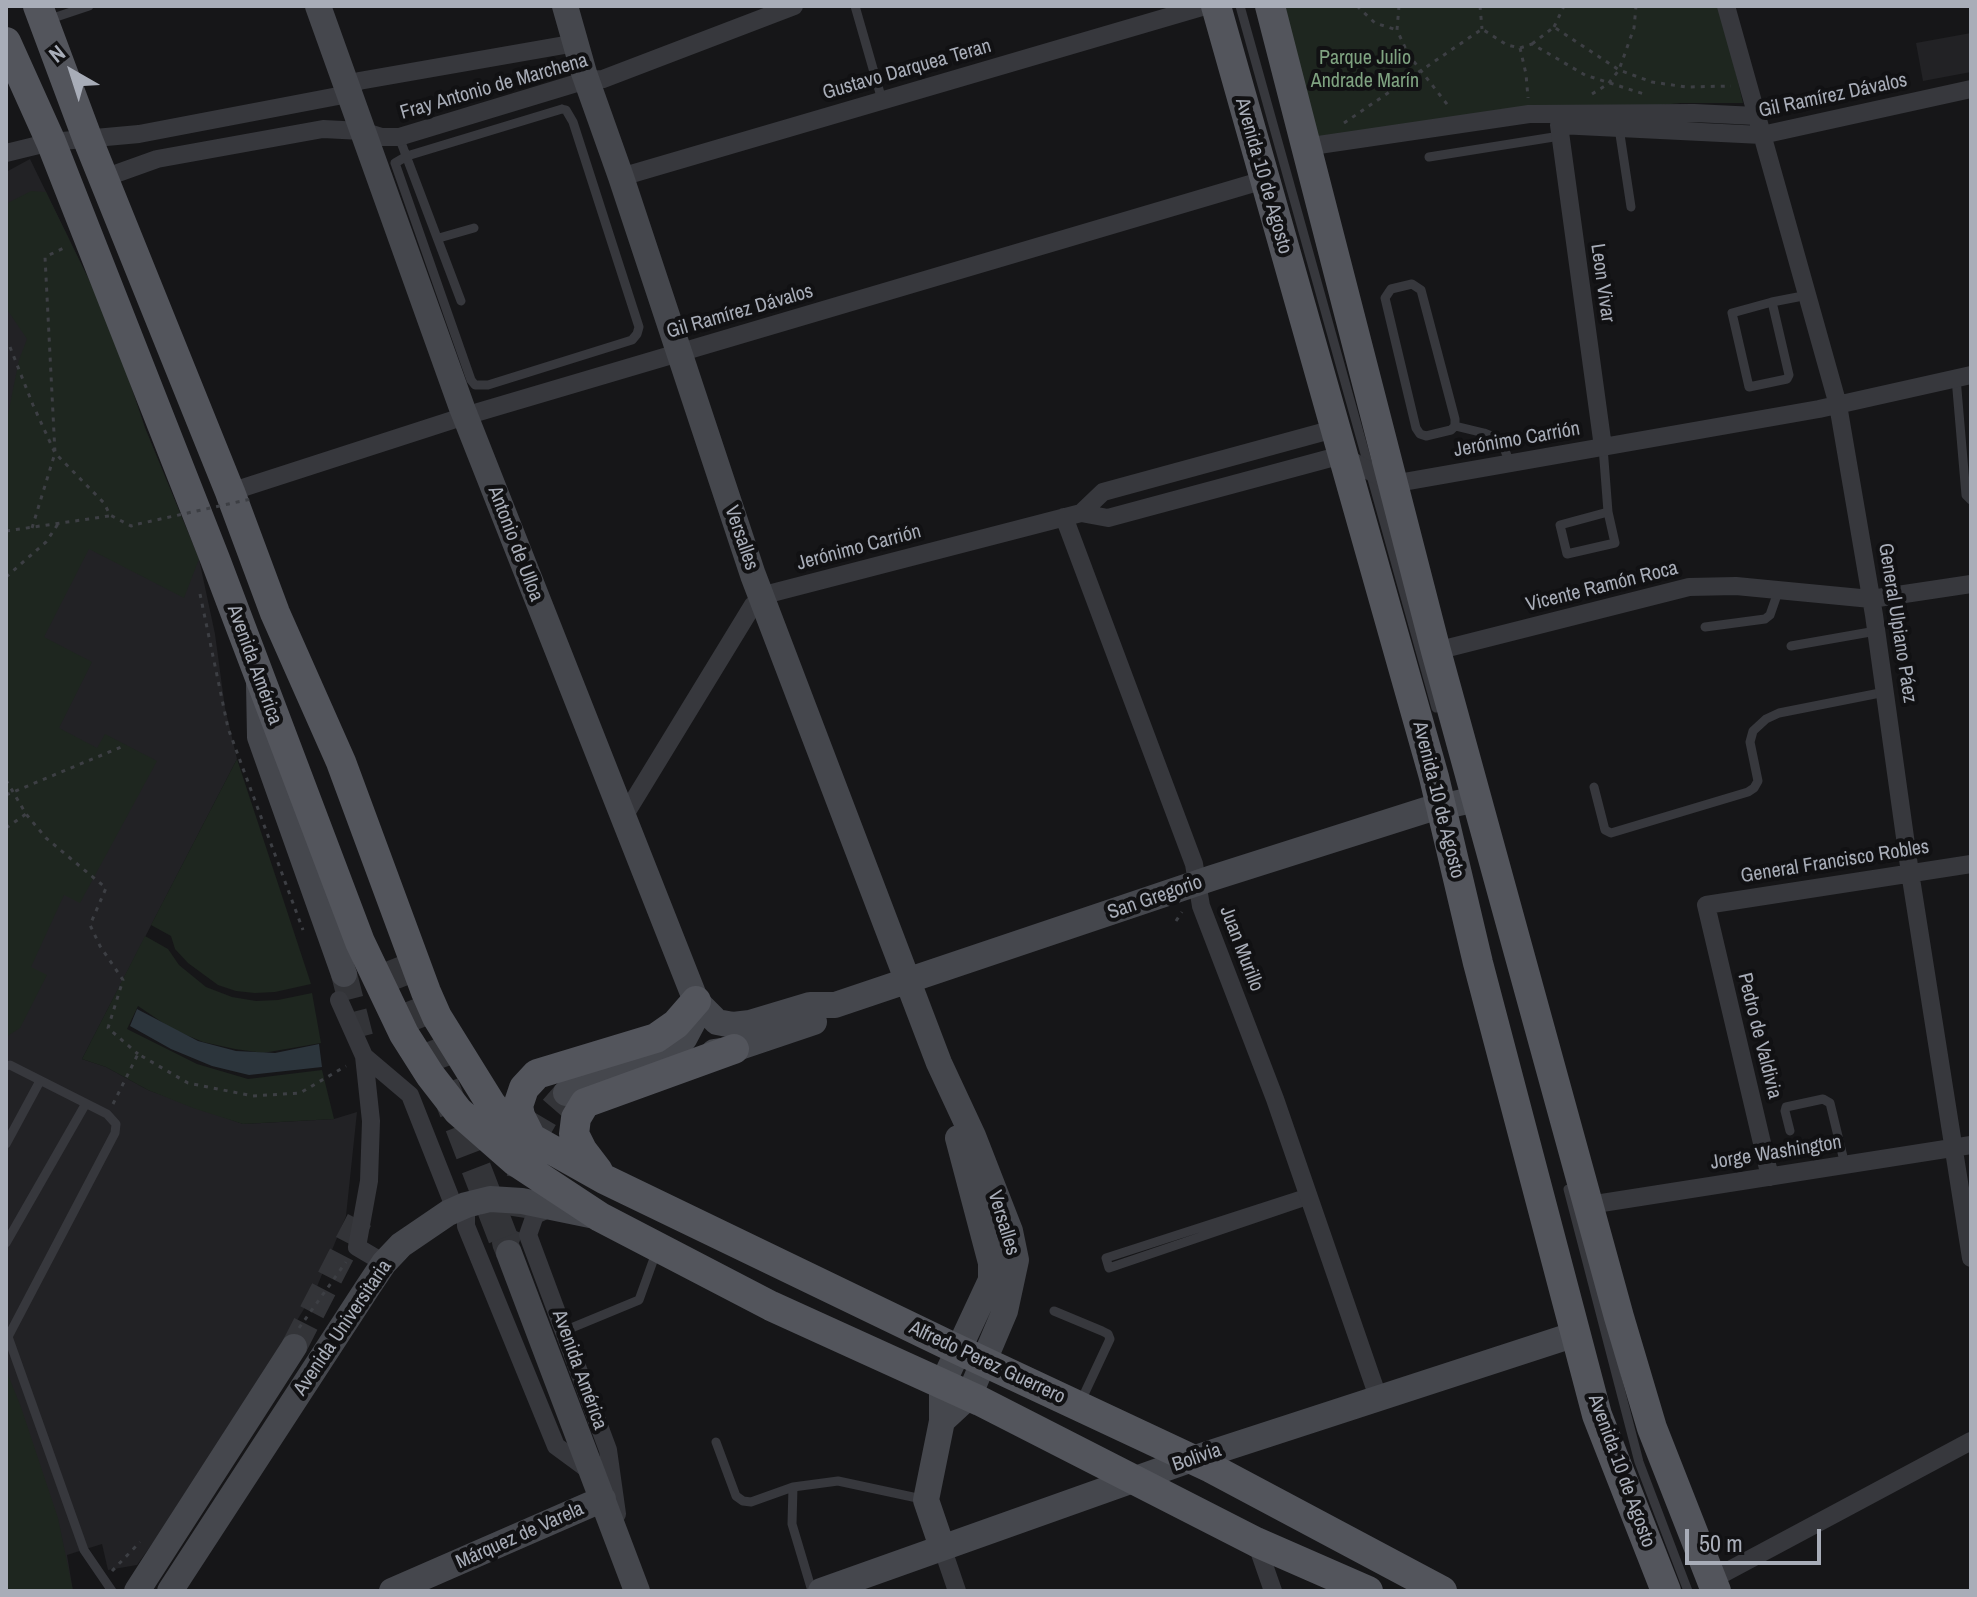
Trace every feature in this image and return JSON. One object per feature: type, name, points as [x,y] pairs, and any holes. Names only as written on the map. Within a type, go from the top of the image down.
[{"type":"main road","name":"Avenida 10 de Agosto","points":[[1216,6],[1338,442],[1461,803],[1589,1205],[1652,1428],[1705,1587]]},
{"type":"main road","name":"Avenida 10 de Agosto","points":[[1270,6],[1313,146],[1380,477],[1436,651],[1461,803],[1478,963],[1597,1415],[1655,1585]]},
{"type":"main road","name":"Avenida América","points":[[41,14],[88,140],[240,496],[275,613],[341,762],[437,1017],[491,1104],[503,1118],[531,1138]]},
{"type":"main road","name":"Avenida América","points":[[6,42],[51,142],[360,942],[390,1007],[441,1090],[475,1128],[515,1161],[600,1217]]},
{"type":"main road","points":[[275,613],[327,773],[395,958]]},
{"type":"main road","points":[[531,1138],[518,1106],[524,1088],[537,1074],[656,1038],[676,1024],[696,1001]]},
{"type":"main road","points":[[604,1179],[574,1134],[576,1118],[585,1103],[734,1049]]},
{"type":"main road","name":"Alfredo Perez Guerrero","points":[[531,1138],[604,1179],[1192,1459],[1434,1587],[1456,1584],[1468,1591]]},
{"type":"main road","name":"Alfredo Perez Guerrero","points":[[600,1217],[771,1306],[956,1390],[1256,1542],[1368,1591]]},
{"type":"street","name":"Antonio de Ulloa","points":[[318,6],[339,48],[347,89],[465,416],[696,1001]]},
{"type":"street","name":"Versalles","points":[[565,6],[587,80],[762,598],[939,1063],[973,1136],[1010,1231],[1016,1260],[1005,1311],[972,1356],[942,1421],[926,1500]]},
{"type":"street","name":"Fray Antonio de Marchena","points":[[104,178],[157,159],[323,129],[399,137],[587,80],[603,79],[794,6]]},
{"type":"street","name":"Gustavo Darquea Teran","points":[[621,177],[1205,6]]},
{"type":"street","name":"General Ulpiano Páez","points":[[1726,6],[1838,405],[1886,692],[1911,874],[1962,1147],[1971,1258]]},
{"type":"street","name":"Fray Antonio de Marchena","points":[[6,153],[51,142],[139,134],[338,96],[359,81],[576,43]]},
{"type":"street","name":"Gil Ramírez Dávalos","points":[[1559,125],[1762,135],[1971,89]]},
{"type":"street","points":[[1313,146],[1529,114],[1559,125],[1694,113],[1756,116]]},
{"type":"street","name":"Leon Vivar","points":[[1559,125],[1603,447]]},
{"type":"street","name":"Gil Ramírez Dávalos","points":[[240,496],[465,416],[1264,180]]},
{"type":"street","name":"Jerónimo Carrión","points":[[1380,477],[1510,463],[1603,447],[1838,405],[1963,376]]},
{"type":"street","points":[[1338,442],[1380,477]]},
{"type":"street","name":"Jerónimo Carrión","points":[[1072,515],[1103,492],[1338,442]]},
{"type":"street","name":"Jerónimo Carrión","points":[[762,598],[1072,515],[1108,518],[1338,442]]},
{"type":"street","name":"Juan Murillo","points":[[1072,515],[1194,864],[1201,906],[1275,1099],[1378,1397]]},
{"type":"street","name":"Vicente Ramón Roca","points":[[1436,651],[1689,587],[1736,586],[1871,599],[1971,584]]},
{"type":"street","points":[[623,818],[753,605],[762,598]]},
{"type":"street","points":[[260,679],[260,737],[364,1056],[371,1121],[369,1181],[357,1247],[384,1263]]},
{"type":"street","name":"San Gregorio","points":[[696,1001],[717,1022],[733,1025],[810,1005],[835,1005],[1198,883],[1461,803]]},
{"type":"street","name":"General Francisco Robles","points":[[1706,905],[1971,864]]},
{"type":"street","name":"Pedro de Valdivia","points":[[1706,905],[1770,1177]]},
{"type":"street","points":[[649,1060],[684,1039],[692,1024],[696,1001]]},
{"type":"street","name":"San Gregorio","points":[[566,1093],[588,1078],[649,1060],[734,1049],[819,1020],[835,1005]]},
{"type":"street","points":[[364,1056],[410,1095],[461,1207],[556,1446],[592,1473]]},
{"type":"street","name":"Jorge Washington","points":[[1589,1205],[1962,1147]]},
{"type":"street","name":"Avenida Universitaria","points":[[170,1591],[384,1263],[401,1245],[431,1223],[461,1207],[490,1199],[600,1217]]},
{"type":"street","name":"Avenida América","points":[[552,1207],[535,1215],[528,1235],[608,1450],[621,1549]]},
{"type":"street","name":"Avenida América","points":[[509,1253],[637,1591]]},
{"type":"street","name":"Bolivia","points":[[821,1591],[1192,1459],[1576,1334]]},
{"type":"street","name":"Avenida Universitaria","points":[[137,1591],[294,1347]]},
{"type":"street","points":[[1705,1587],[1971,1441]]},
{"type":"street","name":"Márquez de Varela","points":[[392,1591],[603,1499]]},
{"type":"street","points":[[926,1500],[957,1591]]},
{"type":"street","points":[[1256,1542],[1273,1591]]},
{"type":"lane","points":[[41,14],[89,6]]},
{"type":"lane","points":[[855,6],[882,100]]},
{"type":"lane","points":[[1240,6],[1380,477],[1440,723]]},
{"type":"lane","points":[[566,110],[573,122],[639,327],[637,334],[632,340],[488,385],[474,385],[395,164],[407,156],[566,110]]},
{"type":"lane","points":[[1429,157],[1559,125]]},
{"type":"lane","points":[[1619,128],[1631,207]]},
{"type":"lane","points":[[399,137],[461,301]]},
{"type":"lane","points":[[439,238],[474,228]]},
{"type":"lane","points":[[1412,284],[1421,290],[1455,426],[1451,430],[1426,436],[1416,428],[1385,298],[1391,289],[1412,284]]},
{"type":"lane","points":[[1772,302],[1789,375],[1787,379],[1749,387],[1731,315],[1733,311],[1772,302],[1808,295]]},
{"type":"lane","points":[[1963,376],[1966,495],[1971,500]]},
{"type":"lane","points":[[1455,426],[1496,438],[1510,463]]},
{"type":"lane","points":[[1603,447],[1608,512],[1615,543],[1567,554],[1560,525],[1608,512]]},
{"type":"lane","points":[[1705,627],[1765,619],[1770,615],[1779,589]]},
{"type":"lane","points":[[1791,646],[1876,631]]},
{"type":"lane","points":[[1594,787],[1605,830],[1611,833],[1748,792],[1758,781],[1750,742],[1753,731],[1766,719],[1779,713],[1886,692]]},
{"type":"lane","points":[[6,1066],[10,1065],[107,1114],[116,1124],[115,1133],[8,1333],[84,1550],[112,1591]]},
{"type":"lane","points":[[6,1144],[40,1081]]},
{"type":"lane","points":[[1790,1131],[1786,1107],[1823,1099],[1830,1103],[1845,1165]]},
{"type":"lane","points":[[6,1243],[85,1105]]},
{"type":"lane","points":[[1567,1183],[1639,1462],[1705,1587]]},
{"type":"lane","points":[[1107,1263],[1308,1196]]},
{"type":"lane","points":[[564,1331],[639,1300],[658,1247]]},
{"type":"lane","points":[[1054,1311],[1108,1334],[1110,1339],[1079,1406]]},
{"type":"lane","points":[[716,1442],[736,1496],[743,1501],[751,1502],[793,1487],[838,1481],[926,1500]]},
{"type":"lane","points":[[793,1487],[792,1524],[812,1591]]},
{"type":"path","points":[[1357,6],[1375,23],[1397,30]]},
{"type":"path","points":[[1399,6],[1397,30],[1408,54],[1440,98],[1467,125]]},
{"type":"path","points":[[1480,6],[1482,29]]},
{"type":"path","points":[[1482,29],[1507,45],[1520,48],[1532,44],[1554,27],[1564,6]]},
{"type":"path","points":[[1559,125],[1608,84],[1619,70],[1634,28],[1636,6]]},
{"type":"path","points":[[1554,27],[1619,70],[1652,82],[1686,87],[1741,86]]},
{"type":"path","points":[[1313,146],[1482,29]]},
{"type":"path","points":[[1532,44],[1585,75],[1652,96]]},
{"type":"path","points":[[1520,48],[1526,74],[1529,114]]},
{"type":"path","points":[[32,528],[55,453],[45,257],[73,244]]},
{"type":"path","points":[[10,347],[55,453],[104,503],[110,515],[131,526],[240,496]]},
{"type":"path","points":[[6,531],[110,515]]},
{"type":"path","points":[[6,577],[46,542],[58,524]]},
{"type":"path","points":[[6,795],[126,745]]},
{"type":"path","points":[[6,780],[26,814],[46,838],[106,888],[90,925],[123,980],[108,1028],[138,1054],[188,1083],[253,1096],[300,1093],[364,1056]]},
{"type":"path","points":[[6,828],[26,814]]},
{"type":"path","points":[[107,1114],[138,1054]]},
{"type":"shaded area","points":[[1971,33],[1971,72],[1923,81],[1916,43]]},
{"type":"shaded area","points":[[30,159],[109,321],[145,428],[199,559],[237,759],[82,1059],[106,1067],[148,1090],[243,1124],[334,1119],[357,1112],[346,1216],[316,1289],[217,1453],[137,1565],[108,1570],[102,1544],[67,1555],[73,1591],[6,1591],[6,172]]},
{"type":"shaded area","points":[[137,1009],[198,1041],[236,1051],[275,1053],[319,1044],[322,1067],[249,1075],[212,1066],[171,1049],[130,1026]]},
{"type":"green space","name":"Parque Julio Andrade Marín","points":[[1283,6],[1720,6],[1743,103],[1681,103],[1313,140]]},
{"type":"green space","points":[[31,191],[46,192],[109,321],[145,428],[199,559],[184,598],[89,549],[44,637],[92,662],[59,728],[97,748],[105,734],[157,761],[80,903],[64,895],[31,967],[47,975],[20,1028],[6,1037],[6,424],[19,360],[27,339],[6,308],[6,204]]},
{"type":"green space","points":[[237,759],[311,984],[255,993],[218,985],[188,963],[175,949],[171,936],[151,925]]},
{"type":"green space","points":[[145,936],[168,949],[179,965],[206,987],[232,997],[256,1001],[278,1000],[312,993],[321,1043],[263,1053],[235,1049],[203,1042],[172,1029],[138,1006],[127,1029],[197,1064],[248,1079],[322,1070],[334,1119],[243,1124],[148,1090],[106,1067],[82,1059]]},
{"type":"green space","points":[[6,1370],[58,1518],[73,1591],[6,1591]]},
{"type":"tunnel","points":[[395,958],[505,1243]]},
{"type":"tunnel","points":[[344,974],[362,1044]]},
{"type":"tunnel","points":[[509,1253],[505,1243],[513,1222],[521,1169],[528,1147],[546,1116],[566,1093]]},
{"type":"tunnel","points":[[294,1347],[364,1211]]}]
